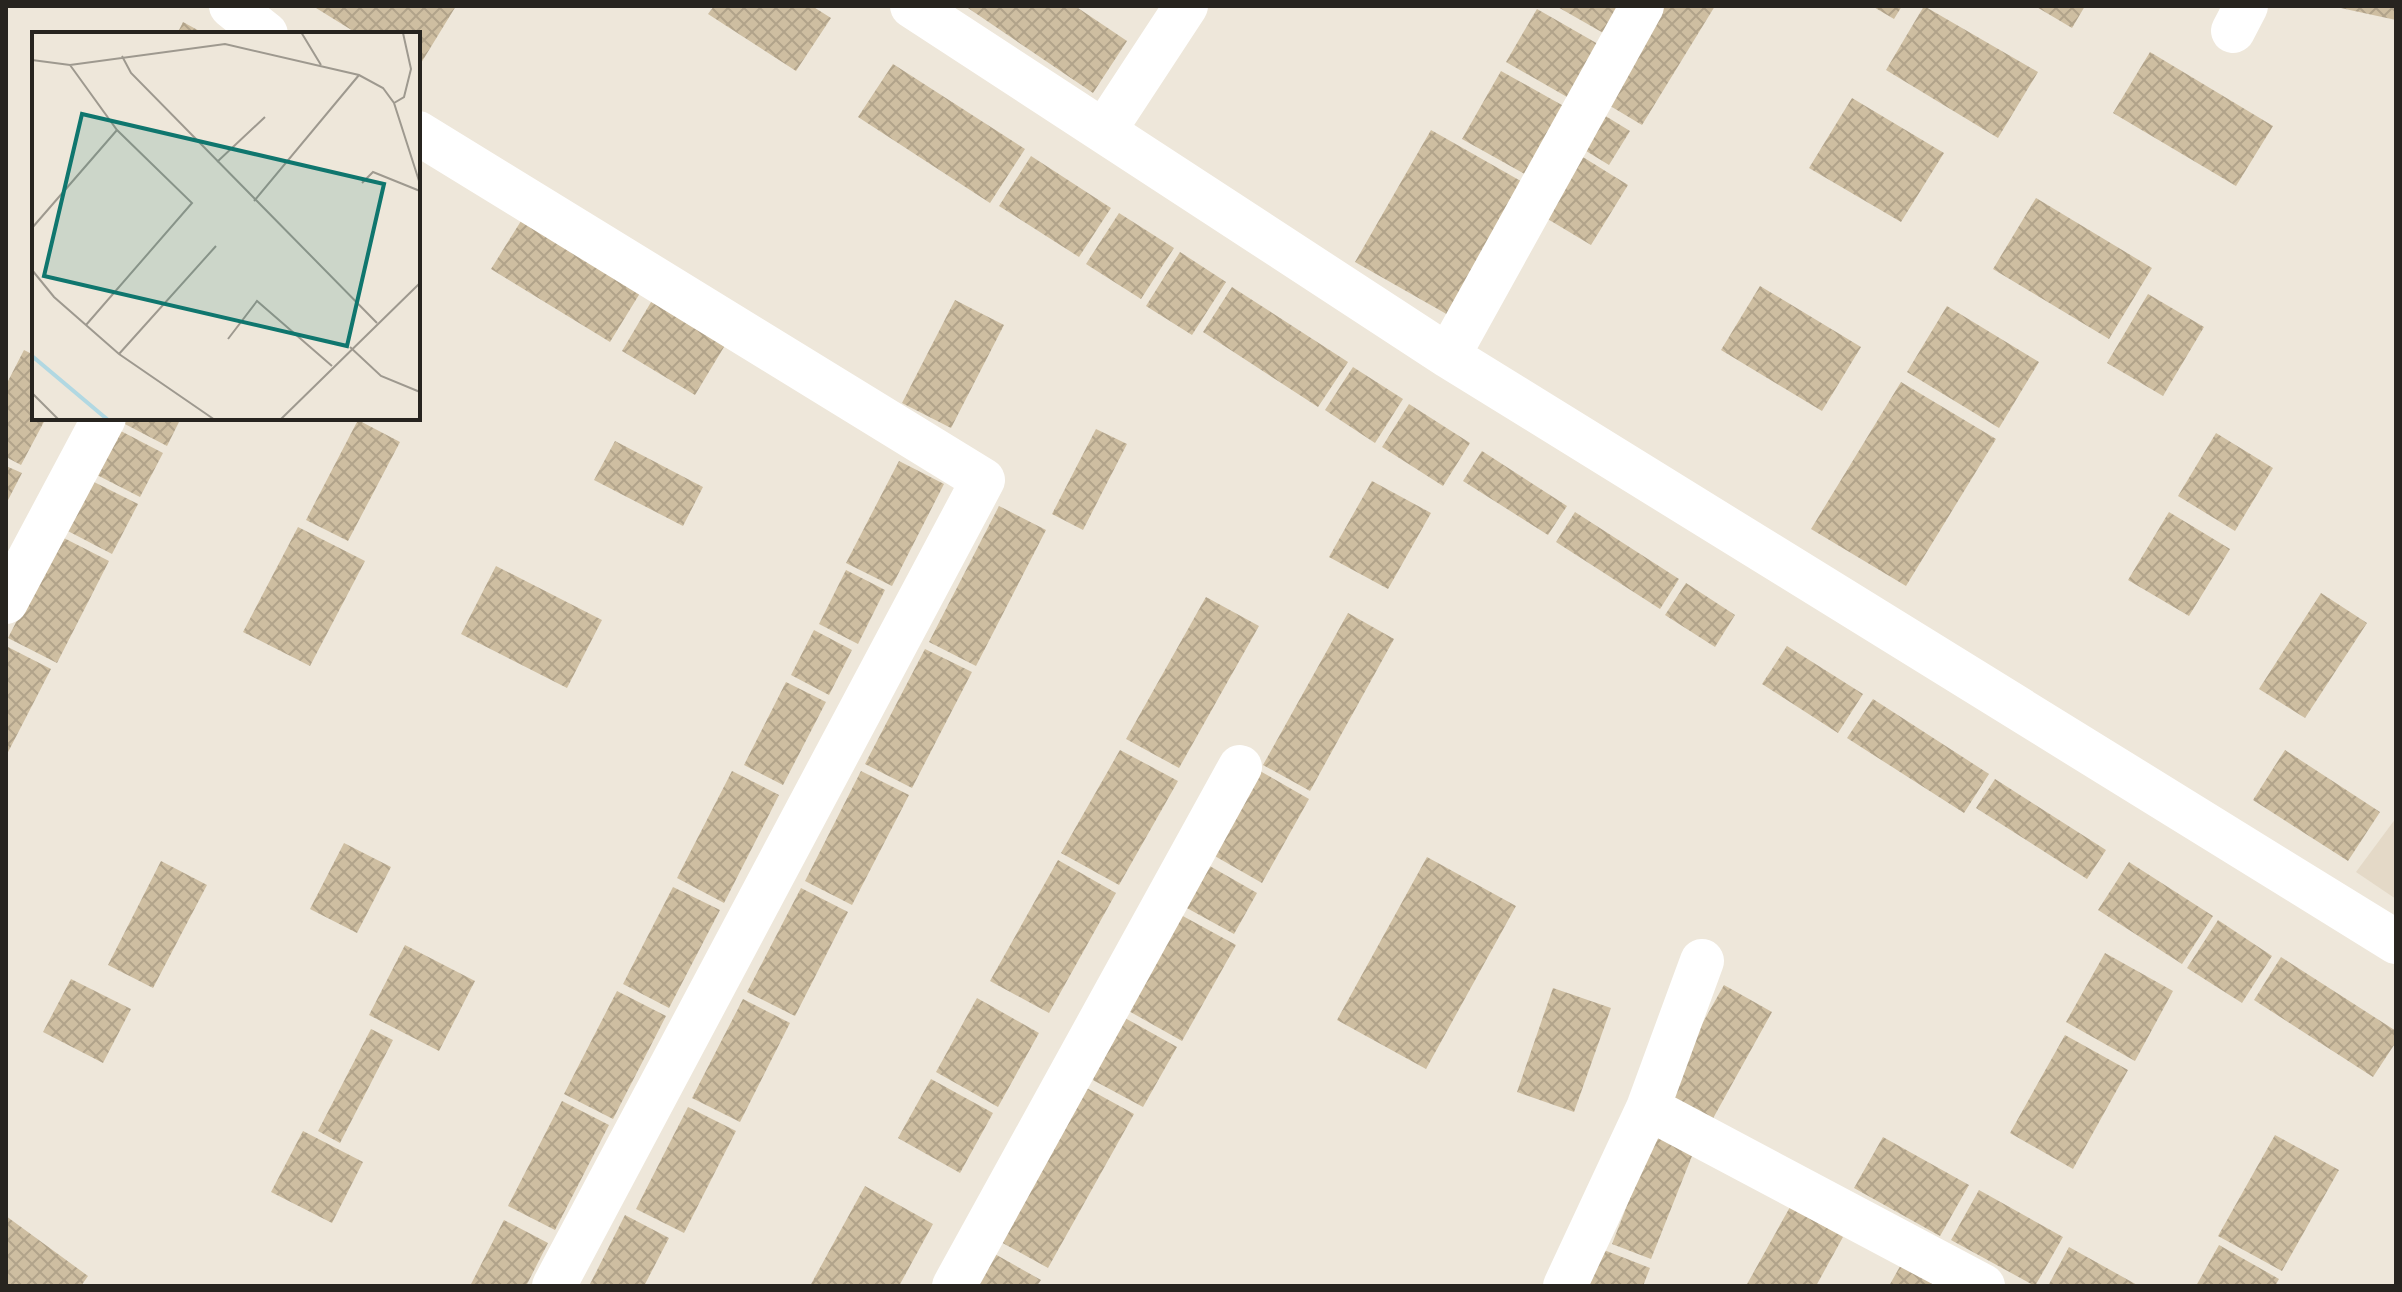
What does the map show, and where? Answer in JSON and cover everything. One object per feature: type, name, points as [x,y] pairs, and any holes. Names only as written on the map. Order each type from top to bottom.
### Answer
[{"type":"street","points":[[231,6],[264,32]]},
{"type":"street","points":[[912,6],[1448,356],[2396,942]]},
{"type":"street","points":[[1104,131],[1186,6]]},
{"type":"street","points":[[1448,356],[1642,6]]},
{"type":"street","points":[[420,134],[983,480],[554,1286]]},
{"type":"street","points":[[6,602],[103,420]]},
{"type":"street","points":[[954,1286],[1240,767]]},
{"type":"street","points":[[1565,1286],[1648,1108],[1702,961]]},
{"type":"street","points":[[1648,1108],[1983,1286]]},
{"type":"shaded area","points":[[2396,818],[2396,899],[2356,872]]},
{"type":"building","points":[[456,6],[420,65],[420,32],[355,32],[316,8]]},
{"type":"building","points":[[714,6],[812,6],[831,18],[796,71],[708,14]]},
{"type":"building","points":[[965,6],[1075,6],[1127,41],[1093,93]]},
{"type":"building","points":[[1556,6],[1630,6],[1612,38]]},
{"type":"building","points":[[1660,6],[1715,6],[1642,125],[1602,101]]},
{"type":"building","points":[[1872,6],[1902,6],[1894,19]]},
{"type":"building","points":[[1924,6],[2038,72],[1998,138],[1886,70]]},
{"type":"building","points":[[2035,6],[2085,6],[2072,28]]},
{"type":"building","points":[[2396,6],[2396,20],[2336,7]]},
{"type":"building","points":[[1537,9],[1605,48],[1574,101],[1506,62]]},
{"type":"building","points":[[183,22],[201,32],[178,32]]},
{"type":"building","points":[[2150,52],[2273,126],[2236,186],[2113,113]]},
{"type":"building","points":[[893,64],[1025,149],[990,203],[858,117]]},
{"type":"building","points":[[1501,71],[1569,109],[1530,177],[1462,139]]},
{"type":"building","points":[[1852,98],[1944,153],[1901,222],[1809,168]]},
{"type":"building","points":[[1599,112],[1630,131],[1609,165],[1578,146]]},
{"type":"building","points":[[1431,130],[1526,184],[1450,316],[1355,262]]},
{"type":"building","points":[[1578,154],[1628,185],[1591,245],[1541,215]]},
{"type":"building","points":[[1031,156],[1111,208],[1079,257],[999,206]]},
{"type":"building","points":[[2036,198],[2152,268],[2109,339],[1993,269]]},
{"type":"building","points":[[526,213],[645,285],[610,342],[491,269]]},
{"type":"building","points":[[1119,213],[1174,248],[1141,299],[1086,264]]},
{"type":"building","points":[[1180,252],[1226,282],[1192,335],[1146,306]]},
{"type":"building","points":[[1760,286],[1861,347],[1822,411],[1721,350]]},
{"type":"building","points":[[1232,287],[1348,362],[1318,407],[1203,332]]},
{"type":"building","points":[[657,292],[730,337],[695,395],[622,351]]},
{"type":"building","points":[[2148,294],[2204,327],[2163,396],[2107,363]]},
{"type":"building","points":[[955,300],[1004,325],[951,428],[902,403]]},
{"type":"building","points":[[1947,306],[2039,362],[1999,428],[1907,372]]},
{"type":"building","points":[[24,350],[32,354],[32,420],[45,420],[21,465],[6,457],[6,385]]},
{"type":"building","points":[[1353,367],[1403,399],[1375,443],[1325,410]]},
{"type":"building","points":[[1901,382],[1996,439],[1906,586],[1811,529]]},
{"type":"building","points":[[1409,404],[1470,443],[1443,486],[1382,447]]},
{"type":"building","points":[[122,420],[180,420],[167,446]]},
{"type":"building","points":[[358,420],[400,442],[348,541],[306,520]]},
{"type":"building","points":[[117,429],[163,453],[140,497],[95,474]]},
{"type":"building","points":[[1096,429],[1127,444],[1083,530],[1052,514]]},
{"type":"building","points":[[2216,433],[2273,468],[2235,531],[2178,496]]},
{"type":"building","points":[[615,441],[703,487],[683,526],[594,480]]},
{"type":"building","points":[[1482,451],[1567,506],[1548,535],[1463,481]]},
{"type":"building","points":[[899,461],[944,484],[892,586],[846,563]]},
{"type":"building","points":[[6,466],[22,473],[6,504]]},
{"type":"building","points":[[90,480],[138,504],[112,554],[64,529]]},
{"type":"building","points":[[1372,481],[1431,513],[1388,589],[1329,557]]},
{"type":"building","points":[[999,506],[1046,530],[976,666],[929,642]]},
{"type":"building","points":[[1575,512],[1679,579],[1660,609],[1556,542]]},
{"type":"building","points":[[2169,512],[2230,549],[2189,616],[2128,580]]},
{"type":"building","points":[[298,527],[365,561],[310,666],[243,632]]},
{"type":"building","points":[[60,536],[109,561],[57,663],[8,638]]},
{"type":"building","points":[[496,566],[602,620],[567,688],[461,634]]},
{"type":"building","points":[[846,570],[885,590],[858,644],[819,624]]},
{"type":"building","points":[[1686,583],[1735,615],[1715,647],[1665,615]]},
{"type":"building","points":[[2321,593],[2367,623],[2305,718],[2259,689]]},
{"type":"building","points":[[1206,597],[1259,626],[1179,768],[1126,739]]},
{"type":"building","points":[[1348,613],[1394,639],[1310,791],[1263,765]]},
{"type":"building","points":[[814,630],[852,650],[829,695],[791,675]]},
{"type":"building","points":[[6,646],[51,669],[6,756]]},
{"type":"building","points":[[1787,646],[1863,694],[1838,733],[1762,684]]},
{"type":"building","points":[[925,649],[972,672],[912,788],[865,764]]},
{"type":"building","points":[[786,682],[826,702],[783,785],[744,765]]},
{"type":"building","points":[[1873,699],[1989,774],[1964,813],[1847,738]]},
{"type":"building","points":[[1120,750],[1178,781],[1119,885],[1061,853]]},
{"type":"building","points":[[2285,750],[2380,812],[2348,861],[2253,800]]},
{"type":"building","points":[[732,771],[779,795],[724,903],[677,878]]},
{"type":"building","points":[[861,771],[909,795],[852,905],[805,881]]},
{"type":"building","points":[[1260,771],[1309,799],[1262,883],[1213,855]]},
{"type":"building","points":[[1995,779],[2106,850],[2087,879],[1976,808]]},
{"type":"building","points":[[344,843],[391,867],[357,933],[310,909]]},
{"type":"building","points":[[1427,857],[1516,906],[1426,1069],[1337,1020]]},
{"type":"building","points":[[1058,860],[1116,893],[1049,1013],[990,981]]},
{"type":"building","points":[[161,861],[207,885],[153,988],[108,965]]},
{"type":"building","points":[[2129,862],[2213,916],[2182,964],[2098,910]]},
{"type":"building","points":[[1208,865],[1257,893],[1234,934],[1185,907]]},
{"type":"building","points":[[673,887],[720,910],[669,1008],[623,984]]},
{"type":"building","points":[[801,888],[848,912],[795,1016],[747,992]]},
{"type":"building","points":[[1181,915],[1236,945],[1182,1041],[1127,1010]]},
{"type":"building","points":[[2218,920],[2272,956],[2242,1003],[2187,968]]},
{"type":"building","points":[[405,945],[475,981],[439,1051],[369,1015]]},
{"type":"building","points":[[2105,953],[2173,991],[2135,1061],[2066,1022]]},
{"type":"building","points":[[2281,957],[2396,1031],[2396,1042],[2373,1077],[2254,1000]]},
{"type":"building","points":[[71,979],[131,1009],[103,1063],[43,1032]]},
{"type":"building","points":[[1724,985],[1772,1012],[1711,1122],[1662,1095]]},
{"type":"building","points":[[1553,988],[1611,1008],[1574,1112],[1517,1092]]},
{"type":"building","points":[[617,991],[666,1016],[613,1119],[564,1094]]},
{"type":"building","points":[[977,998],[1039,1033],[998,1107],[936,1072]]},
{"type":"building","points":[[743,999],[790,1023],[740,1122],[692,1098]]},
{"type":"building","points":[[1125,1018],[1177,1047],[1143,1107],[1091,1079]]},
{"type":"building","points":[[371,1029],[393,1040],[340,1143],[318,1131]]},
{"type":"building","points":[[2065,1035],[2128,1070],[2073,1169],[2010,1133]]},
{"type":"building","points":[[931,1079],[993,1113],[960,1173],[898,1138]]},
{"type":"building","points":[[1085,1087],[1134,1114],[1048,1268],[999,1241]]},
{"type":"building","points":[[562,1101],[609,1125],[555,1230],[508,1206]]},
{"type":"building","points":[[688,1107],[736,1131],[684,1233],[636,1209]]},
{"type":"building","points":[[303,1131],[363,1162],[332,1223],[271,1192]]},
{"type":"building","points":[[2275,1135],[2339,1170],[2282,1271],[2218,1236]]},
{"type":"building","points":[[1654,1136],[1694,1151],[1651,1259],[1612,1244]]},
{"type":"building","points":[[1883,1137],[1969,1185],[1940,1236],[1854,1188]]},
{"type":"building","points":[[865,1186],[933,1224],[899,1286],[810,1286]]},
{"type":"building","points":[[1979,1190],[2063,1237],[2035,1286],[1951,1240]]},
{"type":"building","points":[[1790,1207],[1843,1237],[1816,1286],[1746,1286]]},
{"type":"building","points":[[625,1215],[669,1238],[644,1286],[589,1286]]},
{"type":"building","points":[[6,1216],[88,1276],[81,1286],[6,1285]]},
{"type":"building","points":[[504,1220],[548,1243],[526,1286],[470,1286]]},
{"type":"building","points":[[2219,1245],[2279,1279],[2275,1286],[2196,1286]]},
{"type":"building","points":[[2069,1247],[2139,1286],[2048,1286]]},
{"type":"building","points":[[1604,1250],[1650,1268],[1643,1286],[1589,1286]]},
{"type":"building","points":[[993,1253],[1041,1280],[1037,1286],[974,1286]]},
{"type":"building","points":[[1903,1261],[1947,1286],[1889,1286]]}]
